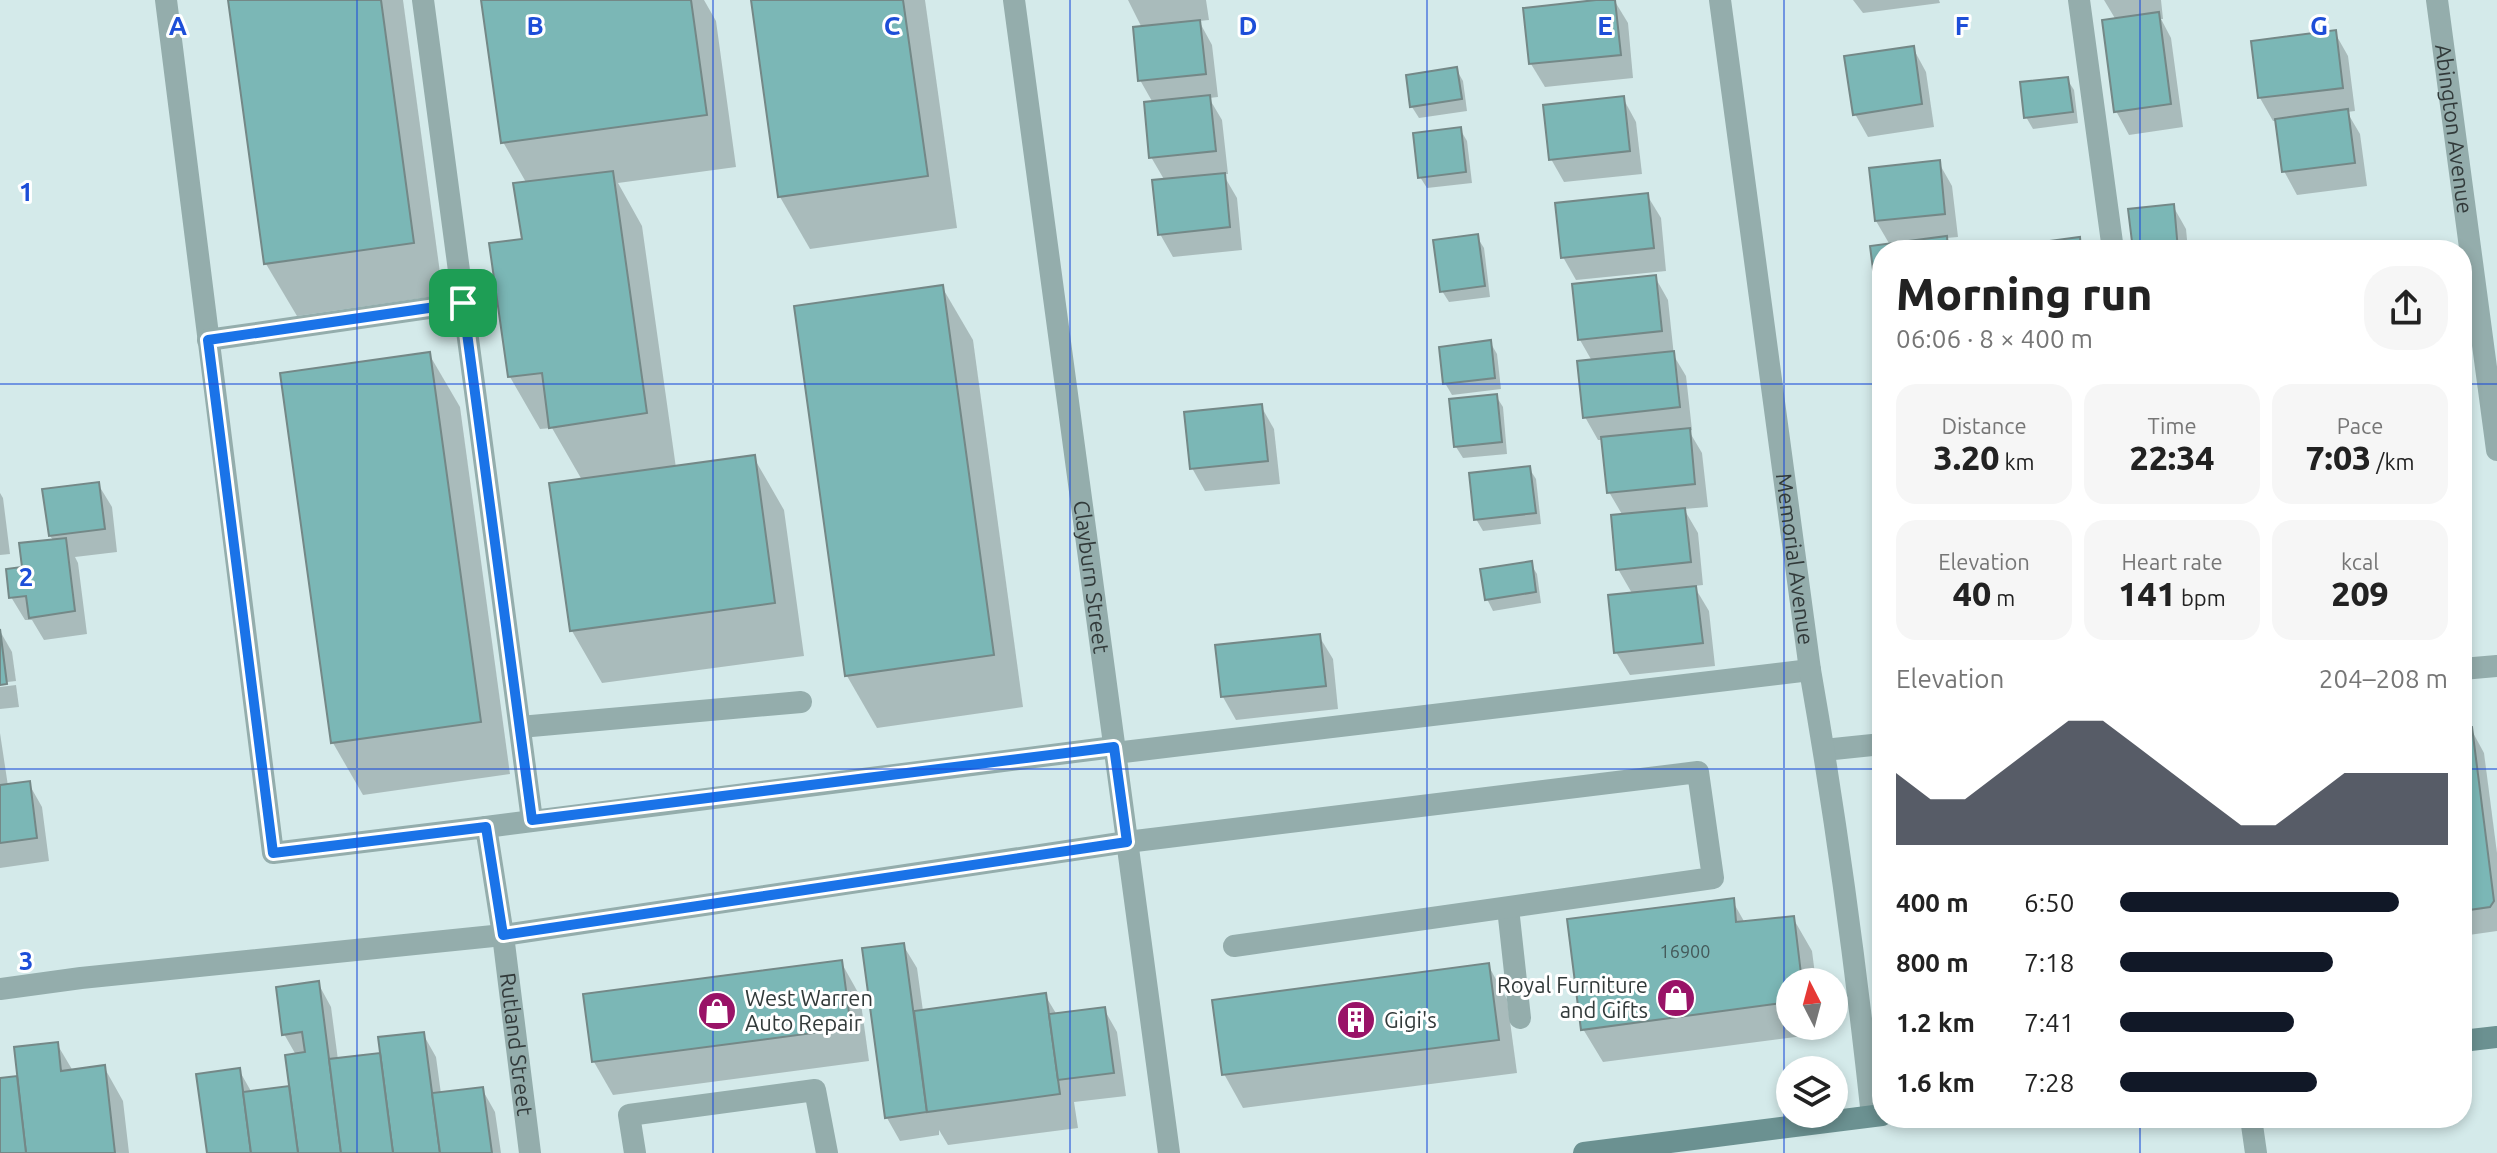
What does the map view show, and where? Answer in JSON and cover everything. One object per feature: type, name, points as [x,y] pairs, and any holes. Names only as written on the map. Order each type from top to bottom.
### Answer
[{"type":"main road","points":[[2472,1040],[2497,1037]]},
{"type":"main road","points":[[1584,1153],[1872,1117]]},
{"type":"street","points":[[166,0],[273,853],[1115,750],[1810,670]]},
{"type":"street","points":[[423,0],[532,820]]},
{"type":"street","name":"Clayburn Street","points":[[1014,0],[1169,1153]]},
{"type":"street","name":"Memorial Avenue","points":[[1720,0],[1810,670],[1872,1082]]},
{"type":"street","points":[[2079,0],[2112,240]]},
{"type":"street","name":"Abington Avenue","points":[[2437,0],[2469,240]]},
{"type":"street","name":"Abington Avenue","points":[[2472,262],[2497,450]]},
{"type":"street","points":[[208,340],[463,303]]},
{"type":"street","points":[[2472,668],[2497,666]]},
{"type":"street","points":[[520,727],[801,702]]},
{"type":"street","points":[[1824,750],[1872,745]]},
{"type":"street","points":[[0,989],[503,935],[1127,842],[1698,772],[1713,878],[1234,946]]},
{"type":"street","name":"Rutland Street","points":[[486,827],[503,935],[530,1153]]},
{"type":"street","points":[[1508,908],[1520,1018]]},
{"type":"street","points":[[635,1153],[629,1115],[815,1090],[827,1153]]},
{"type":"street","points":[[2252,1128],[2256,1153]]},
{"type":"building","points":[[228,0],[381,0],[414,243],[264,264]]},
{"type":"building","points":[[481,0],[691,0],[707,115],[501,143]]},
{"type":"building","points":[[751,0],[903,0],[928,176],[778,197]]},
{"type":"building","points":[[1615,0],[1621,55],[1529,64],[1523,8]]},
{"type":"building","points":[[2159,12],[2171,104],[2114,112],[2102,20]]},
{"type":"building","points":[[1200,20],[1206,74],[1138,81],[1133,27]]},
{"type":"building","points":[[2336,30],[2343,88],[2258,98],[2251,41]]},
{"type":"building","points":[[1914,46],[1922,104],[1853,115],[1844,56]]},
{"type":"building","points":[[1457,67],[1462,99],[1410,107],[1406,75]]},
{"type":"building","points":[[2068,77],[2073,112],[2024,118],[2020,82]]},
{"type":"building","points":[[1210,95],[1216,151],[1149,158],[1144,102]]},
{"type":"building","points":[[1624,96],[1630,151],[1549,160],[1543,105]]},
{"type":"building","points":[[2348,109],[2355,163],[2282,172],[2275,119]]},
{"type":"building","points":[[1461,127],[1466,172],[1418,178],[1413,133]]},
{"type":"building","points":[[1940,160],[1945,214],[1875,221],[1869,168]]},
{"type":"building","points":[[613,171],[647,413],[549,428],[542,373],[508,377],[489,243],[522,239],[513,183]]},
{"type":"building","points":[[1225,173],[1230,227],[1158,235],[1152,180]]},
{"type":"building","points":[[1648,193],[1654,248],[1561,258],[1555,203]]},
{"type":"building","points":[[2174,204],[2177,240],[2132,240],[2128,209]]},
{"type":"building","points":[[1478,234],[1485,286],[1440,292],[1433,240]]},
{"type":"building","points":[[1947,236],[1947,240],[1916,240]]},
{"type":"building","points":[[1656,275],[1662,331],[1578,340],[1572,284]]},
{"type":"building","points":[[943,285],[994,655],[845,676],[794,306]]},
{"type":"building","points":[[1491,340],[1495,378],[1443,384],[1439,347]]},
{"type":"building","points":[[1674,351],[1680,407],[1583,418],[1577,361]]},
{"type":"building","points":[[430,352],[481,722],[331,743],[280,373]]},
{"type":"building","points":[[1497,394],[1502,442],[1454,447],[1449,399]]},
{"type":"building","points":[[1262,404],[1268,461],[1190,469],[1184,412]]},
{"type":"building","points":[[1690,428],[1695,484],[1607,493],[1601,437]]},
{"type":"building","points":[[755,455],[775,603],[570,631],[549,483]]},
{"type":"building","points":[[1530,466],[1536,513],[1474,520],[1469,473]]},
{"type":"building","points":[[99,482],[105,529],[49,536],[42,489]]},
{"type":"building","points":[[1685,508],[1691,562],[1616,570],[1611,515]]},
{"type":"building","points":[[66,538],[75,611],[29,618],[26,596],[9,598],[6,569],[22,567],[19,543]]},
{"type":"building","points":[[1532,561],[1536,592],[1485,600],[1480,569]]},
{"type":"building","points":[[1696,586],[1703,643],[1614,653],[1608,595]]},
{"type":"building","points":[[0,629],[7,684],[0,685]]},
{"type":"building","points":[[1320,634],[1326,686],[1221,697],[1215,645]]},
{"type":"building","points":[[2472,727],[2494,901],[2490,907],[2472,910]]},
{"type":"building","points":[[30,781],[37,838],[0,843],[0,785]]},
{"type":"building","points":[[1734,898],[1736,922],[1794,916],[1800,968],[1776,968],[1776,1004],[1581,1030],[1567,919]]},
{"type":"building","points":[[904,943],[927,1112],[885,1118],[862,948]]},
{"type":"building","name":"West Warren Auto Repair","points":[[842,960],[851,1028],[592,1062],[583,994]]},
{"type":"building","name":"Gigi's","points":[[1489,963],[1499,1040],[1222,1075],[1212,1000]]},
{"type":"building","points":[[319,981],[341,1153],[298,1153],[285,1055],[305,1052],[302,1032],[282,1035],[276,987]]},
{"type":"building","points":[[1046,993],[1060,1094],[927,1112],[914,1011]]},
{"type":"building","points":[[1105,1007],[1114,1073],[1058,1080],[1049,1014]]},
{"type":"building","points":[[424,1032],[440,1153],[393,1153],[378,1037]]},
{"type":"building","points":[[58,1042],[61,1071],[105,1065],[115,1153],[26,1153],[14,1047]]},
{"type":"building","points":[[380,1053],[393,1153],[341,1153],[329,1059]]},
{"type":"building","points":[[240,1068],[251,1153],[207,1153],[196,1074]]},
{"type":"building","points":[[17,1076],[26,1153],[0,1153],[0,1078]]},
{"type":"building","points":[[289,1086],[298,1153],[251,1153],[243,1092]]},
{"type":"building","points":[[483,1087],[492,1153],[440,1153],[432,1093]]},
{"type":"place","name":"Royal Furniture and Gifts","points":[[1676,998]]},
{"type":"place","name":"West Warren Auto Repair","points":[[717,1011]]},
{"type":"place","name":"Gigi's","points":[[1356,1020]]},
{"type":"route","points":[[463,303],[532,820],[1114,747],[1127,842],[503,935],[486,827],[273,853],[208,340],[463,303]]}]
